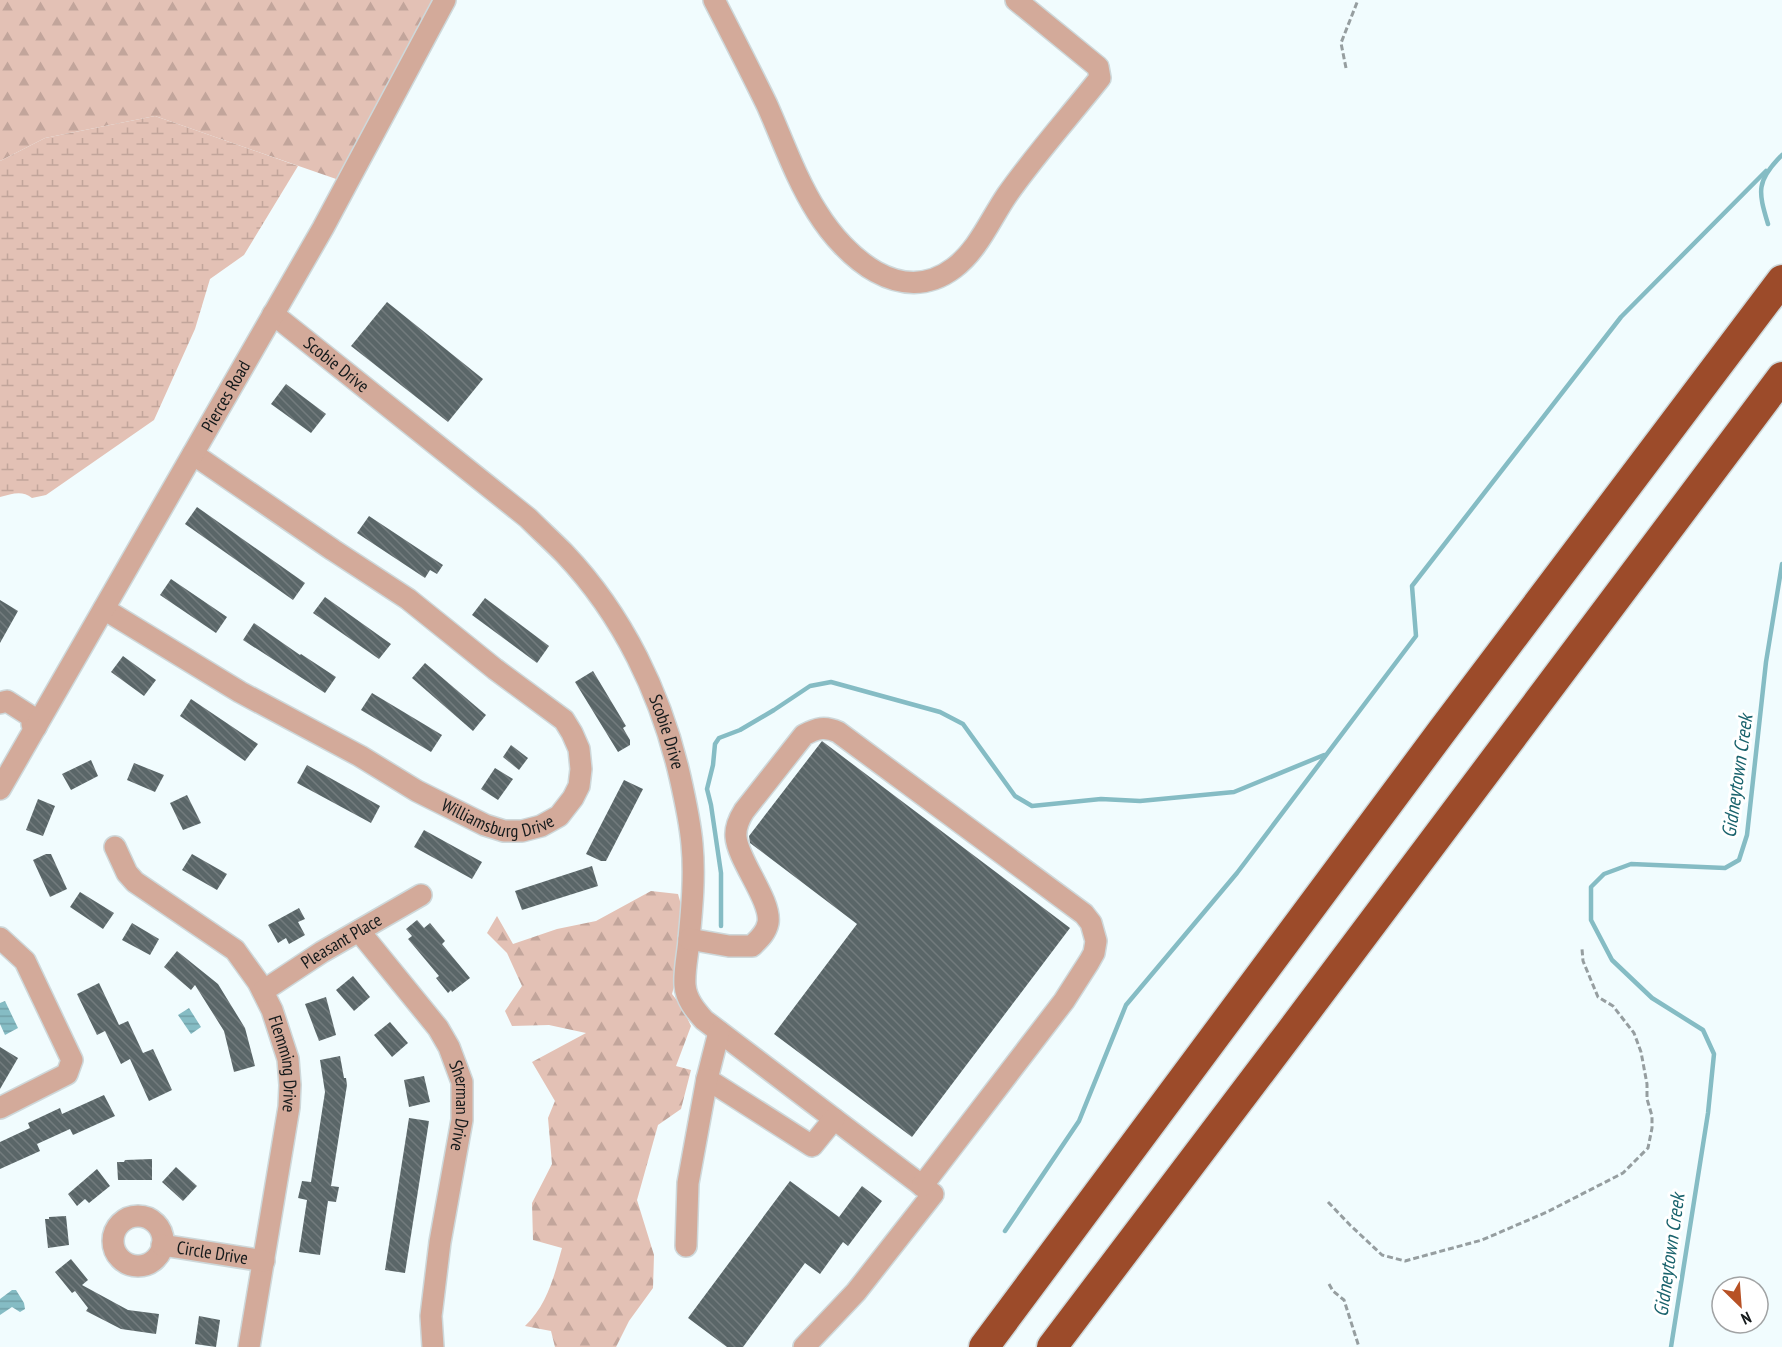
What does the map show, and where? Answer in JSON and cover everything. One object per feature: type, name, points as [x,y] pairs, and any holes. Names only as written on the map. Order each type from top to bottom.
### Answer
[{"type":"highway","points":[[984,1347],[1442,731],[1782,280]]},
{"type":"highway","points":[[1052,1347],[1782,377]]},
{"type":"street","name":"Pierces Road","points":[[0,789],[34,725],[104,609],[323,228],[445,0]]},
{"type":"street","points":[[714,0],[818,214],[847,249],[871,270],[889,279],[920,283],[939,277],[964,260],[1008,195],[1100,78],[1098,67],[1016,0]]},
{"type":"street","name":"Scobie Drive","points":[[273,314],[528,518],[565,554],[603,601],[624,632],[654,690],[673,747],[689,816],[693,903],[685,984],[689,999],[704,1020],[719,1032],[928,1190]]},
{"type":"street","name":"Williamsburg Drive","points":[[104,609],[240,692],[360,756],[417,791],[485,825],[504,831],[522,831],[541,826],[559,816],[573,798],[579,786],[581,769],[579,749],[564,720],[495,669],[408,599],[193,454]]},
{"type":"street","points":[[0,703],[7,700],[32,717],[34,725],[26,726],[1,712],[0,708]]},
{"type":"street","points":[[689,939],[729,946],[752,946],[762,937],[768,922],[762,898],[738,847],[737,824],[744,811],[804,735],[816,728],[828,728],[838,732],[1084,914],[1091,923],[1096,941],[1094,953],[1064,1000],[856,1292],[804,1347]]},
{"type":"street","name":"Flemming Drive","points":[[115,847],[127,873],[135,882],[235,950],[263,991],[272,1010],[288,1059],[289,1107],[249,1347]]},
{"type":"street","name":"Pleasant Place","points":[[263,991],[421,895]]},
{"type":"street","name":"Sherman Drive","points":[[359,931],[438,1028],[449,1047],[462,1082],[464,1098],[462,1120],[440,1242],[431,1316],[433,1347]]},
{"type":"street","points":[[0,938],[25,961],[72,1059],[67,1074],[0,1108]]},
{"type":"street","points":[[686,1246],[688,1183],[707,1079],[719,1032]]},
{"type":"street","points":[[707,1079],[812,1146],[834,1119]]},
{"type":"street","name":"Circle Drive","points":[[162,1245],[264,1261]]},
{"type":"path","points":[[1346,68],[1341,43],[1358,0]]},
{"type":"path","points":[[1328,1202],[1382,1255],[1405,1261],[1482,1240],[1547,1212],[1623,1173],[1648,1148],[1652,1116],[1647,1099],[1647,1084],[1641,1052],[1634,1033],[1613,1006],[1598,997],[1583,961],[1582,949]]},
{"type":"path","points":[[1329,1284],[1333,1291],[1344,1300],[1359,1347]]},
{"type":"green space","points":[[0,0],[438,0],[339,180],[155,116],[45,138],[0,161]]},
{"type":"green space","points":[[155,116],[298,166],[244,255],[210,279],[195,329],[154,420],[46,495],[32,498],[17,493],[0,497],[0,161],[45,138]]},
{"type":"green space","points":[[651,891],[678,894],[683,912],[679,968],[672,994],[682,1007],[691,1026],[676,1066],[691,1070],[681,1109],[658,1125],[637,1200],[654,1255],[653,1288],[629,1321],[616,1347],[555,1347],[551,1331],[525,1326],[544,1300],[553,1280],[562,1248],[533,1240],[532,1203],[552,1164],[548,1118],[555,1101],[532,1062],[586,1033],[549,1025],[512,1026],[505,1011],[522,986],[507,953],[487,933],[497,916],[513,944],[557,929],[596,921]]},
{"type":"water","points":[[5,1001],[18,1028],[5,1035],[0,1024],[0,1003]]},
{"type":"water","points":[[189,1008],[201,1027],[191,1034],[178,1015]]},
{"type":"water","points":[[12,1290],[16,1290],[25,1309],[20,1312],[12,1307],[0,1315],[0,1299]]},
{"type":"building","points":[[387,302],[483,379],[448,422],[351,346]]},
{"type":"building","points":[[286,384],[326,414],[311,433],[271,404]]},
{"type":"building","points":[[197,507],[305,583],[293,600],[185,524]]},
{"type":"building","points":[[369,516],[443,565],[437,574],[430,570],[425,578],[357,533]]},
{"type":"building","points":[[171,579],[227,617],[216,633],[160,595]]},
{"type":"building","points":[[325,597],[391,644],[379,659],[313,613]]},
{"type":"building","points":[[485,598],[549,646],[537,663],[472,615]]},
{"type":"building","points":[[0,600],[18,611],[0,643]]},
{"type":"building","points":[[254,623],[336,677],[325,693],[243,640]]},
{"type":"building","points":[[123,656],[156,680],[144,696],[111,672]]},
{"type":"building","points":[[425,663],[486,715],[473,731],[412,678]]},
{"type":"building","points":[[593,671],[626,726],[623,728],[630,740],[630,745],[618,752],[575,682]]},
{"type":"building","points":[[372,693],[442,735],[431,752],[361,710]]},
{"type":"building","points":[[191,699],[258,744],[245,761],[180,716]]},
{"type":"building","points":[[822,741],[1070,928],[912,1137],[774,1034],[857,924],[750,843],[749,836]]},
{"type":"building","points":[[511,745],[528,758],[519,770],[503,757]]},
{"type":"building","points":[[91,760],[98,776],[71,790],[62,774]]},
{"type":"building","points":[[134,763],[164,775],[155,792],[127,780]]},
{"type":"building","points":[[307,765],[380,806],[371,823],[297,783]]},
{"type":"building","points":[[495,768],[513,779],[498,800],[481,789]]},
{"type":"building","points":[[624,780],[643,789],[606,861],[601,861],[586,854]]},
{"type":"building","points":[[187,795],[201,823],[183,830],[170,803]]},
{"type":"building","points":[[38,799],[55,806],[43,836],[26,830]]},
{"type":"building","points":[[424,830],[482,862],[472,879],[414,847]]},
{"type":"building","points":[[51,854],[67,889],[50,897],[33,860]]},
{"type":"building","points":[[192,854],[227,874],[217,890],[182,870]]},
{"type":"building","points":[[592,866],[598,886],[522,910],[515,891]]},
{"type":"building","points":[[80,892],[114,913],[103,929],[70,907]]},
{"type":"building","points":[[299,908],[305,919],[298,922],[305,935],[289,944],[286,938],[278,943],[268,925]]},
{"type":"building","points":[[417,920],[424,928],[430,923],[445,941],[442,944],[470,978],[452,992],[451,990],[448,993],[436,978],[439,976],[408,939],[412,936],[406,929]]},
{"type":"building","points":[[132,923],[159,939],[150,955],[122,940]]},
{"type":"building","points":[[177,951],[218,984],[245,1028],[255,1066],[234,1072],[224,1031],[195,985],[191,990],[164,967]]},
{"type":"building","points":[[353,976],[370,997],[354,1011],[336,990]]},
{"type":"building","points":[[99,983],[119,1025],[128,1021],[143,1053],[153,1049],[172,1090],[149,1101],[130,1059],[121,1064],[105,1031],[97,1035],[77,994]]},
{"type":"building","points":[[326,997],[336,1035],[319,1041],[305,1004]]},
{"type":"building","points":[[390,1022],[408,1043],[392,1057],[374,1035]]},
{"type":"building","points":[[0,1047],[18,1058],[0,1089]]},
{"type":"building","points":[[340,1056],[347,1085],[331,1186],[339,1187],[336,1202],[328,1201],[320,1255],[299,1252],[307,1200],[298,1198],[302,1181],[311,1182],[325,1092],[320,1060]]},
{"type":"building","points":[[424,1076],[430,1102],[409,1107],[404,1080]]},
{"type":"building","points":[[104,1095],[115,1116],[73,1135],[70,1129],[37,1144],[40,1151],[0,1169],[0,1142],[30,1128],[28,1123],[60,1108],[62,1114]]},
{"type":"building","points":[[409,1118],[429,1121],[405,1273],[385,1270]]},
{"type":"building","points":[[152,1159],[152,1180],[118,1180],[117,1162]]},
{"type":"building","points":[[176,1167],[197,1186],[183,1201],[162,1182]]},
{"type":"building","points":[[97,1169],[110,1186],[89,1203],[85,1199],[77,1206],[68,1194]]},
{"type":"building","points":[[790,1181],[839,1217],[862,1186],[882,1201],[848,1246],[843,1242],[820,1274],[805,1263],[743,1347],[727,1347],[688,1318]]},
{"type":"building","points":[[66,1216],[69,1245],[48,1248],[45,1219]]},
{"type":"building","points":[[71,1259],[88,1280],[82,1285],[128,1310],[159,1314],[156,1334],[121,1329],[86,1311],[88,1308],[75,1291],[72,1293],[55,1272]]},
{"type":"building","points":[[199,1316],[220,1320],[216,1347],[195,1344]]},
{"type":"waterway","name":"Gidneytown Creek","points":[[1768,224],[1762,203],[1762,187],[1767,172],[1782,155]]},
{"type":"waterway","points":[[1005,1231],[1079,1121],[1126,1005],[1237,873],[1416,636],[1412,586],[1621,317],[1766,171]]},
{"type":"waterway","name":"Gidneytown Creek","points":[[1671,1347],[1708,1113],[1714,1054],[1703,1030],[1652,998],[1612,960],[1591,920],[1591,887],[1604,874],[1631,864],[1725,868],[1739,860],[1747,835],[1766,662],[1782,564]]},
{"type":"waterway","points":[[721,926],[721,873],[707,789],[715,744],[719,738],[740,730],[810,686],[831,682],[940,712],[963,724],[1015,796],[1032,806],[1101,799],[1140,801],[1234,792],[1324,755]]}]
